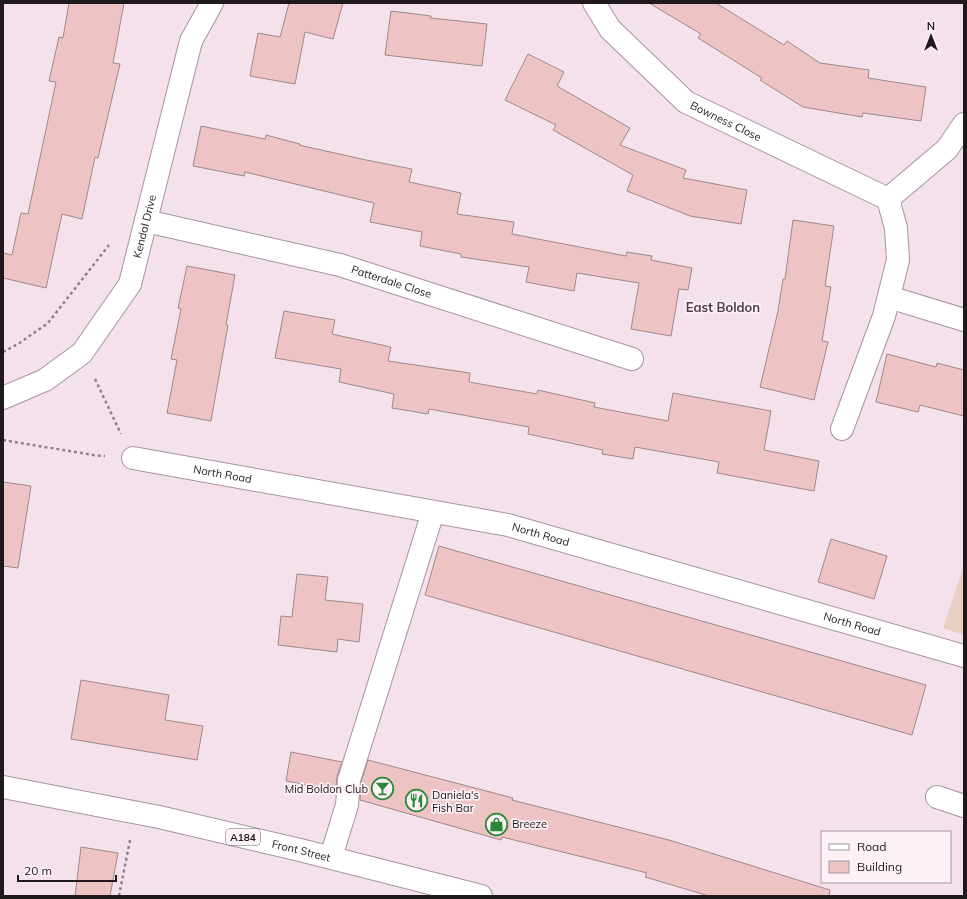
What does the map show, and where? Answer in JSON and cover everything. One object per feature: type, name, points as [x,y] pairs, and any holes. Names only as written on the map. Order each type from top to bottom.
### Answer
[{"type":"street","name":"Kendal Drive","points":[[3,398],[45,380],[82,353],[130,284],[191,41],[212,3]]},
{"type":"street","name":"Bowness Close","points":[[594,3],[610,29],[686,102],[888,199]]},
{"type":"street","points":[[842,429],[884,316],[898,260],[896,228],[888,199],[948,149],[964,124]]},
{"type":"street","name":"Patterdale Close","points":[[146,221],[340,265],[632,359]]},
{"type":"street","points":[[889,298],[964,320]]},
{"type":"street","name":"North Road","points":[[133,458],[508,525],[964,656]]},
{"type":"street","points":[[331,857],[347,805],[349,780],[433,512]]},
{"type":"street","name":"Front Street","points":[[3,787],[136,812],[331,857],[481,896]]},
{"type":"street","points":[[937,797],[964,806]]},
{"type":"path","points":[[3,352],[18,344],[48,323],[112,240]]},
{"type":"path","points":[[82,353],[133,458]]},
{"type":"path","points":[[3,440],[93,455],[133,458]]},
{"type":"path","points":[[119,896],[136,812]]},
{"type":"shaded area","points":[[964,565],[964,635],[943,628]]},
{"type":"building","points":[[69,3],[124,3],[113,63],[120,64],[98,158],[95,157],[82,219],[62,214],[46,288],[3,278],[3,253],[12,255],[21,213],[28,214],[56,82],[49,81],[59,37],[63,38]]},
{"type":"building","points":[[289,3],[343,3],[333,39],[305,32],[295,84],[250,76],[258,33],[280,37]]},
{"type":"building","points":[[649,3],[716,3],[784,45],[787,41],[820,63],[869,70],[868,78],[926,87],[921,121],[863,113],[862,117],[803,107],[760,80],[762,78],[698,38],[701,34]]},
{"type":"building","points":[[391,11],[431,16],[431,18],[487,24],[482,66],[385,55]]},
{"type":"building","points":[[528,54],[564,72],[557,86],[630,128],[620,145],[686,170],[683,178],[747,190],[741,224],[690,216],[627,191],[633,175],[553,130],[556,125],[505,100]]},
{"type":"building","points":[[201,126],[265,139],[266,135],[300,144],[299,145],[412,169],[409,182],[461,193],[457,214],[514,222],[512,234],[626,256],[627,252],[652,256],[651,260],[692,268],[688,290],[679,289],[671,336],[631,329],[639,283],[577,273],[574,291],[526,282],[529,267],[461,257],[461,254],[420,246],[422,232],[370,222],[374,203],[245,172],[244,176],[193,166]]},
{"type":"building","points":[[793,220],[834,226],[825,286],[831,287],[822,341],[828,342],[814,400],[760,387],[778,311],[783,279],[785,279]]},
{"type":"building","points":[[187,266],[235,275],[226,325],[228,325],[211,421],[167,413],[177,360],[171,359],[181,309],[178,308]]},
{"type":"building","points":[[284,311],[335,320],[332,334],[391,347],[388,361],[470,373],[469,382],[537,394],[538,390],[595,403],[594,407],[668,421],[673,393],[771,411],[764,450],[819,461],[814,491],[717,473],[719,462],[635,447],[633,459],[602,454],[603,450],[528,434],[529,427],[429,409],[428,414],[392,408],[394,394],[339,382],[341,369],[275,358]]},
{"type":"building","points":[[887,354],[936,367],[937,363],[964,370],[964,416],[920,405],[918,412],[876,402]]},
{"type":"building","points":[[3,482],[31,486],[18,568],[3,566]]},
{"type":"building","points":[[831,539],[887,556],[874,599],[818,582]]},
{"type":"building","points":[[439,546],[926,685],[912,735],[425,595]]},
{"type":"building","points":[[297,574],[328,577],[325,600],[363,604],[359,642],[338,639],[337,652],[278,645],[281,616],[292,617]]},
{"type":"building","points":[[81,680],[169,695],[165,720],[203,726],[197,760],[71,739]]},
{"type":"building","points":[[291,752],[342,762],[337,776],[336,790],[286,781]]},
{"type":"building","points":[[368,760],[513,798],[512,800],[669,840],[830,890],[829,896],[709,896],[645,877],[647,873],[502,837],[501,840],[360,800],[361,782]]},
{"type":"building","points":[[81,847],[118,853],[110,896],[75,896]]},
{"type":"place","name":"Mid Boldon Club","points":[[383,789]]},
{"type":"place","name":"Daniela's Fish Bar","points":[[416,801]]},
{"type":"place","name":"Breeze","points":[[497,824]]},
{"type":"district","name":"East Boldon","points":[[723,307]]}]
